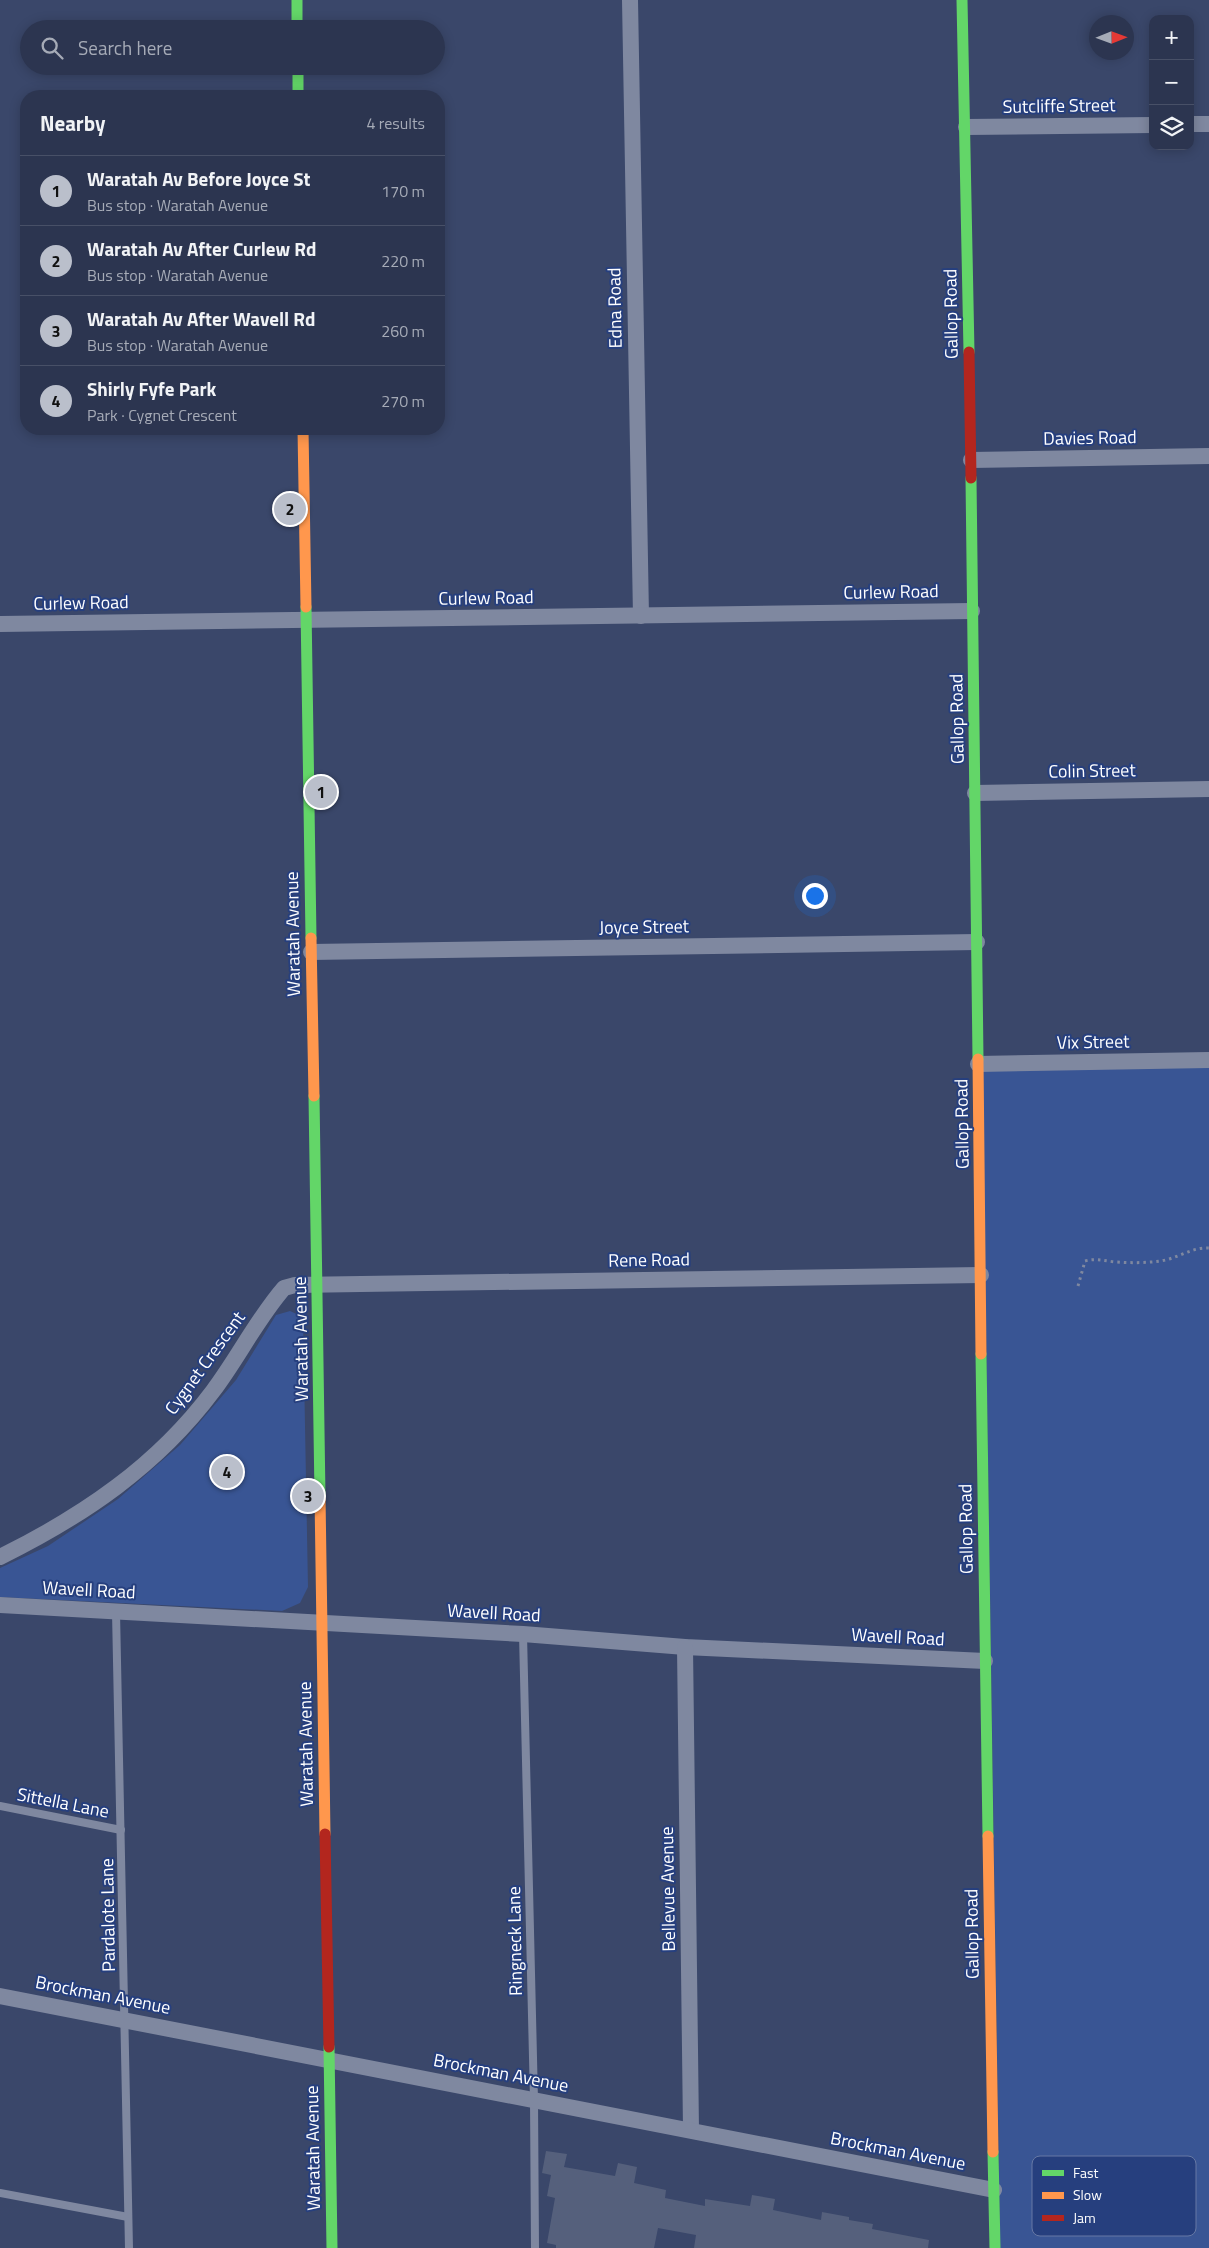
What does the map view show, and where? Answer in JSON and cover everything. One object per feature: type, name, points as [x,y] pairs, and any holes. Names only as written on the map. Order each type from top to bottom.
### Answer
[{"type":"street","points":[[297,0],[297,20]]},
{"type":"street","name":"Edna Road","points":[[630,0],[640,616]]},
{"type":"street","name":"Gallop Road","points":[[962,0],[966,127],[971,460],[985,1661],[995,2248]]},
{"type":"street","points":[[298,75],[298,90]]},
{"type":"street","points":[[1194,124],[1209,124]]},
{"type":"street","name":"Sutcliffe Street","points":[[966,127],[1149,125]]},
{"type":"street","name":"Waratah Avenue","points":[[303,435],[332,2248]]},
{"type":"street","name":"Davies Road","points":[[971,460],[1209,456]]},
{"type":"street","name":"Curlew Road","points":[[0,624],[972,611]]},
{"type":"street","name":"Colin Street","points":[[975,793],[1209,790]]},
{"type":"street","name":"Joyce Street","points":[[311,952],[977,942]]},
{"type":"street","name":"Vix Street","points":[[978,1064],[1209,1060]]},
{"type":"street","name":"Rene Road","points":[[318,1285],[981,1275]]},
{"type":"street","name":"Cygnet Crescent","points":[[0,1557],[50,1532],[119,1487],[174,1438],[214,1391],[284,1288],[318,1285]]},
{"type":"street","name":"Wavell Road","points":[[0,1605],[523,1634],[685,1647],[985,1661]]},
{"type":"street","name":"Bellevue Avenue","points":[[685,1647],[691,2130]]},
{"type":"street","name":"Brockman Avenue","points":[[0,1996],[994,2190]]},
{"type":"lane","name":"Pardalote Lane","points":[[116,1612],[129,2248]]},
{"type":"lane","name":"Ringneck Lane","points":[[523,1634],[534,2100],[535,2248]]},
{"type":"lane","name":"Sittella Lane","points":[[0,1806],[121,1830]]},
{"type":"lane","points":[[0,2193],[128,2217]]},
{"type":"path","points":[[1078,1286],[1085,1262],[1093,1259],[1116,1262],[1158,1262],[1195,1249],[1209,1248]]},
{"type":"shaded area","points":[[1209,1067],[1209,2248],[1000,2248],[982,1068]]},
{"type":"shaded area","points":[[290,1311],[303,1317],[308,1587],[300,1603],[282,1611],[0,1597],[0,1568],[48,1546],[118,1499],[180,1445],[236,1380],[276,1315]]},
{"type":"building","points":[[546,2151],[567,2154],[564,2167],[615,2176],[618,2163],[637,2167],[634,2183],[666,2190],[665,2198],[705,2206],[705,2199],[750,2206],[752,2195],[775,2199],[773,2210],[821,2220],[822,2212],[849,2217],[849,2220],[873,2224],[872,2229],[929,2240],[928,2248],[694,2248],[696,2235],[658,2228],[654,2248],[556,2248],[556,2245],[547,2243],[555,2198],[547,2196],[551,2175],[542,2173]]},
{"type":"traffic: fast","points":[[297,0],[297,20]]},
{"type":"traffic: fast","points":[[962,0],[969,352]]},
{"type":"traffic: fast","points":[[298,75],[298,90]]},
{"type":"traffic: fast","points":[[971,478],[978,1059]]},
{"type":"traffic: fast","points":[[306,607],[311,938]]},
{"type":"traffic: fast","points":[[314,1096],[320,1496]]},
{"type":"traffic: fast","points":[[981,1354],[988,1836]]},
{"type":"traffic: fast","points":[[329,2047],[332,2248]]},
{"type":"traffic: fast","points":[[993,2152],[995,2248]]},
{"type":"traffic: slow","points":[[303,435],[306,607]]},
{"type":"traffic: slow","points":[[311,938],[314,1096]]},
{"type":"traffic: slow","points":[[978,1059],[981,1354]]},
{"type":"traffic: slow","points":[[320,1496],[325,1834]]},
{"type":"traffic: slow","points":[[988,1836],[993,2152]]},
{"type":"traffic: jam","points":[[969,352],[971,478]]},
{"type":"traffic: jam","points":[[325,1834],[329,2047]]},
{"type":"place","name":"Waratah Av After Curlew Rd","points":[[290,509]]},
{"type":"place","name":"Waratah Av Before Joyce St","points":[[321,792]]},
{"type":"place","name":"Shirly Fyfe Park","points":[[227,1472]]},
{"type":"place","name":"Waratah Av After Wavell Rd","points":[[308,1496]]}]
